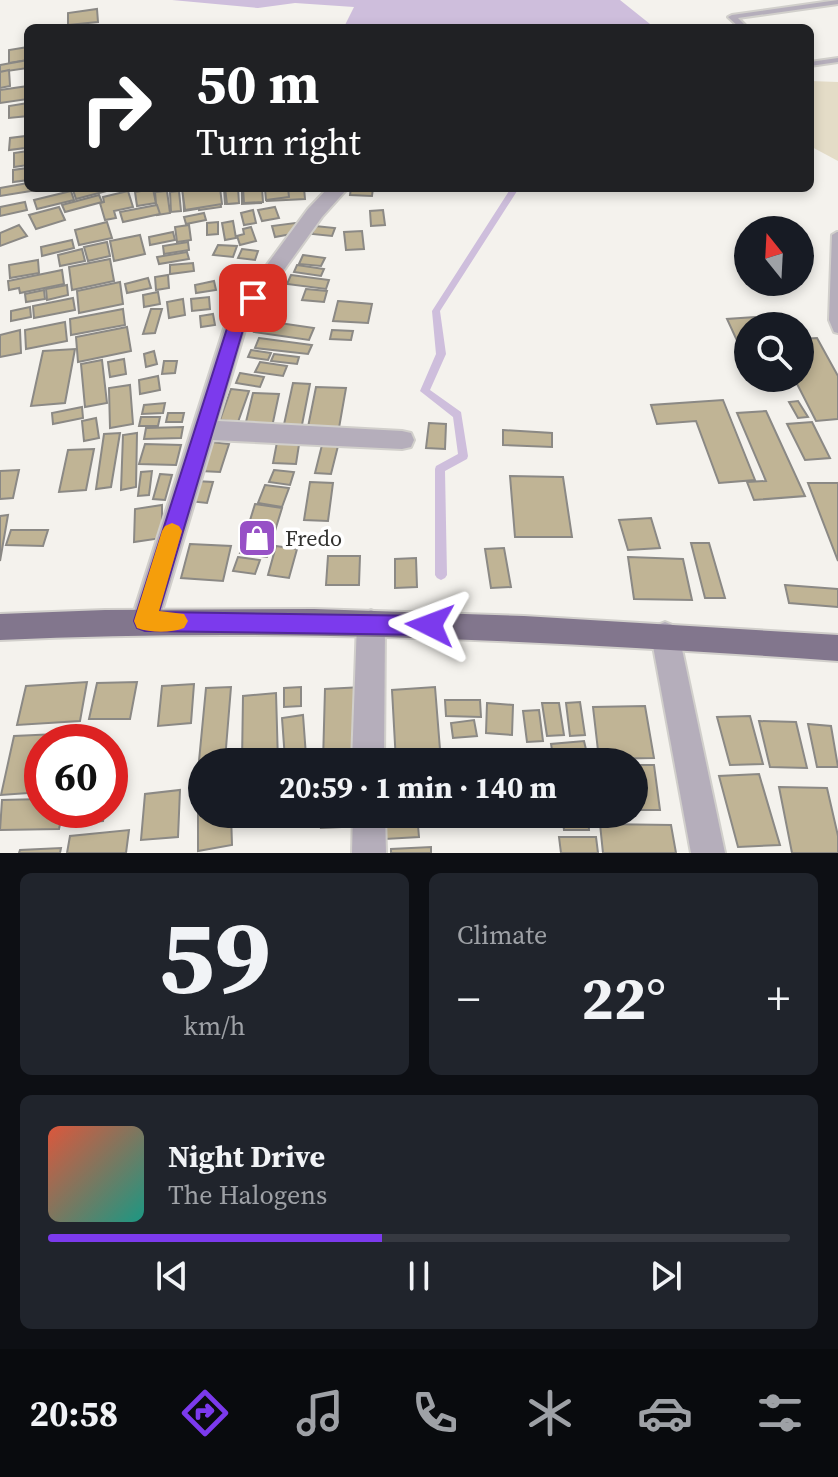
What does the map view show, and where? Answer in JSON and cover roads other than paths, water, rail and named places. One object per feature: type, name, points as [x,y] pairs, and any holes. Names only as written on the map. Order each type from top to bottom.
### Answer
[{"type":"main road","points":[[0,627],[145,621],[371,623],[665,635],[838,648]]},
{"type":"street","points":[[145,621],[238,319],[315,213],[335,192]]},
{"type":"street","points":[[204,430],[402,440]]},
{"type":"street","points":[[368,748],[371,623]]},
{"type":"street","points":[[0,627],[0,635]]},
{"type":"street","points":[[665,635],[708,853]]},
{"type":"street","points":[[369,828],[369,853]]},
{"type":"lane","points":[[740,24],[732,17],[838,2]]},
{"type":"lane","points":[[814,63],[838,60]]},
{"type":"lane","points":[[837,235],[834,320],[838,329]]},
{"type":"waterway","points":[[441,575],[440,469],[463,456],[458,415],[425,391],[441,354],[436,311],[512,192]]},
{"type":"place","name":"Fredo","points":[[257,538]]}]
